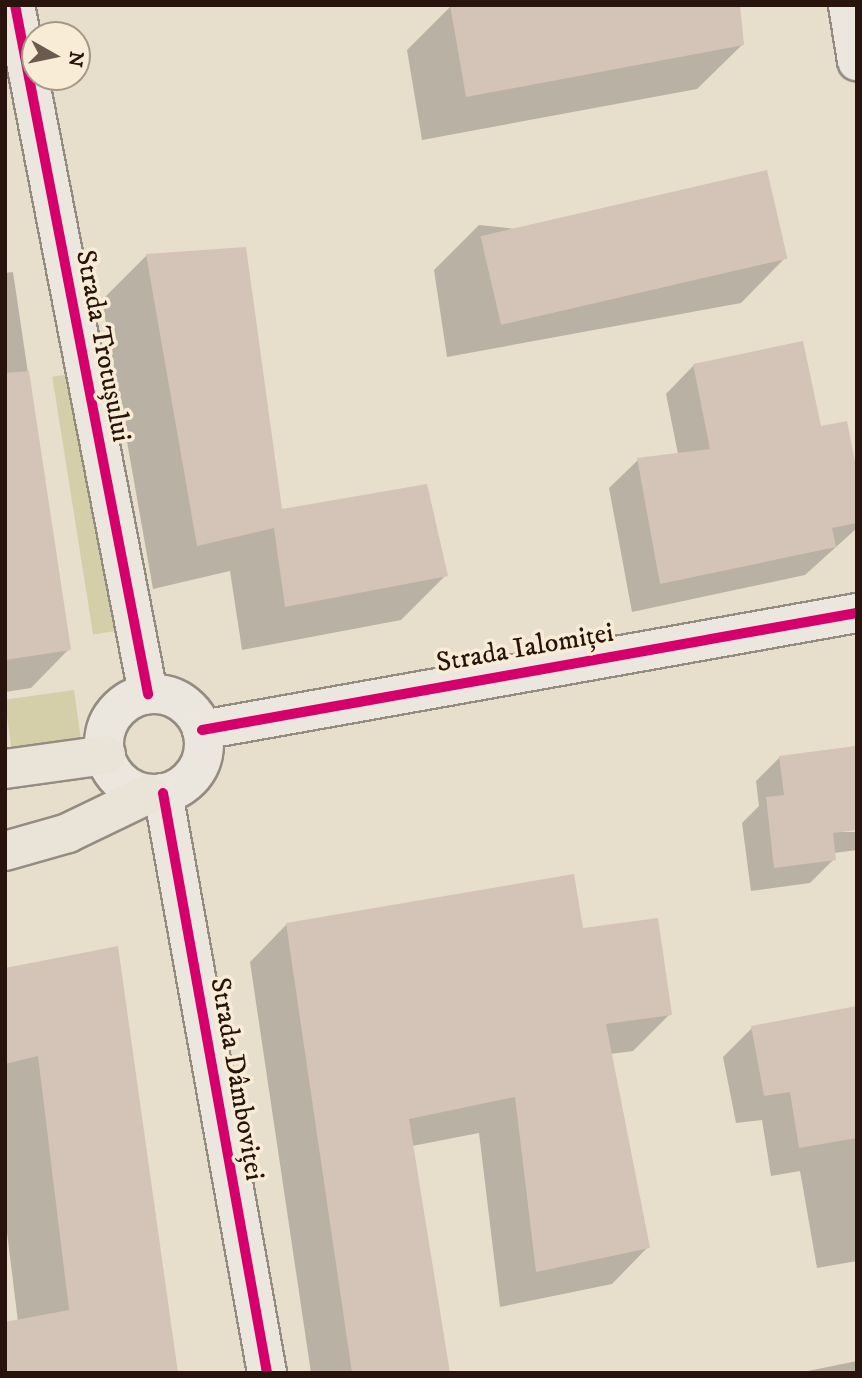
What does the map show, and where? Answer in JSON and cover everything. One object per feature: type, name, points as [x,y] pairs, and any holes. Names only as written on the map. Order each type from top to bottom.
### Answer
[{"type":"main road","points":[[5,769],[106,755]]},
{"type":"main road","points":[[5,851],[68,833],[156,793]]},
{"type":"street","name":"Strada Trotușului","points":[[15,5],[148,694]]},
{"type":"street","points":[[848,5],[857,61]]},
{"type":"street","name":"Strada Ialomiței","points":[[202,730],[857,613]]},
{"type":"street","points":[[148,694],[176,699],[196,717],[202,730],[204,744],[197,770],[188,781],[156,793],[121,781],[106,755],[106,734],[114,715],[134,698],[148,694]]},
{"type":"street","name":"Strada Dâmboviței","points":[[156,793],[267,1373]]},
{"type":"shaded area","points":[[76,373],[117,631],[93,635],[52,377]]},
{"type":"shaded area","points":[[74,690],[81,741],[12,750],[5,700]]},
{"type":"building","points":[[450,5],[740,5],[744,45],[466,97]]},
{"type":"building","points":[[767,170],[787,259],[501,325],[481,236]]},
{"type":"building","points":[[246,247],[282,509],[427,484],[448,576],[285,607],[274,528],[197,546],[146,254]]},
{"type":"building","points":[[803,341],[821,426],[847,421],[857,472],[857,523],[832,528],[836,547],[660,584],[637,458],[710,449],[693,364]]},
{"type":"building","points":[[29,371],[71,650],[5,660],[5,373]]},
{"type":"building","points":[[857,746],[857,830],[833,833],[836,860],[774,868],[766,797],[784,795],[779,756]]},
{"type":"building","points":[[574,874],[583,928],[658,918],[672,1015],[606,1024],[650,1248],[536,1272],[515,1097],[409,1119],[450,1373],[352,1373],[286,923]]},
{"type":"building","points":[[118,946],[178,1373],[5,1373],[5,1322],[69,1310],[38,1056],[5,1064],[5,968]]},
{"type":"building","points":[[857,1006],[857,1138],[799,1148],[790,1092],[764,1096],[751,1026]]},
{"type":"cycle path","points":[[15,5],[148,694]]},
{"type":"cycle path","points":[[202,730],[857,613]]},
{"type":"cycle path","points":[[163,793],[267,1373]]}]
